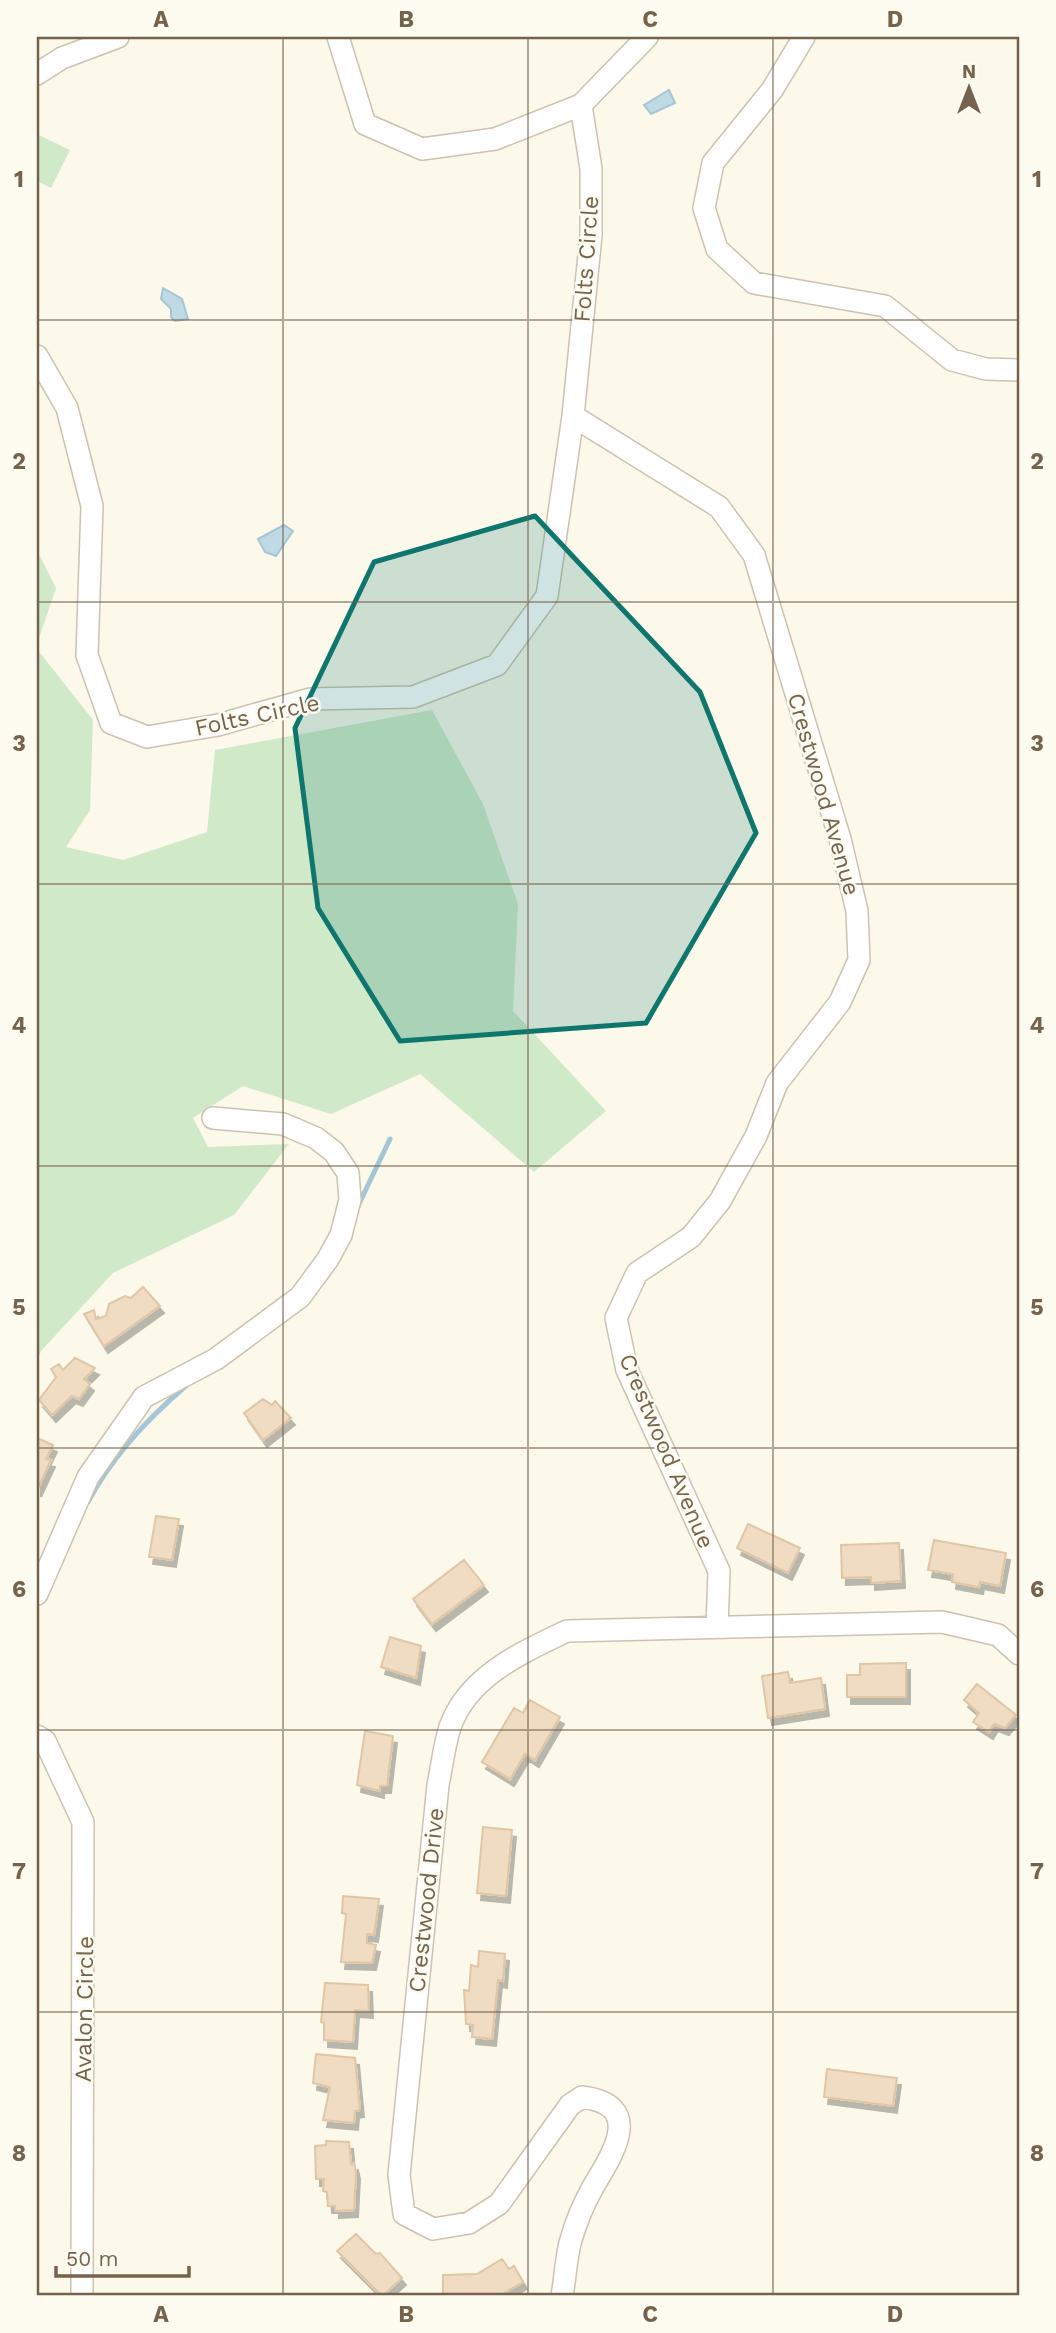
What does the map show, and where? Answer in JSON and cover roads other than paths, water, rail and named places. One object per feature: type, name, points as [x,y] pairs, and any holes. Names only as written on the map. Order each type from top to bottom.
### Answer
[{"type":"street","points":[[37,74],[62,58],[118,37]]},
{"type":"street","points":[[338,37],[365,124],[422,149],[495,139],[581,105],[647,37]]},
{"type":"street","points":[[804,37],[772,90],[713,163],[704,208],[717,249],[754,283],[885,306],[952,360],[986,369],[1019,370]]},
{"type":"street","name":"Folts Circle","points":[[37,355],[67,408],[92,506],[87,655],[111,723],[147,737],[218,725],[310,699],[413,697],[497,665],[547,596],[573,416],[591,235],[592,169],[581,105]]},
{"type":"street","name":"Crestwood Avenue","points":[[573,416],[719,507],[754,555],[840,839],[858,911],[859,960],[840,1002],[777,1083],[756,1136],[720,1201],[691,1237],[637,1273],[616,1318],[627,1370],[719,1571],[717,1627]]},
{"type":"street","points":[[37,1594],[88,1477],[144,1398],[216,1359],[300,1297],[328,1259],[341,1235],[351,1200],[348,1172],[334,1152],[316,1138],[283,1124],[213,1118]]},
{"type":"street","name":"Crestwood Drive","points":[[562,2296],[570,2242],[592,2189],[610,2162],[619,2139],[617,2117],[608,2105],[582,2097],[570,2105],[499,2204],[470,2224],[433,2229],[404,2214],[399,2175],[438,1785],[450,1727],[471,1689],[517,1655],[567,1631],[942,1622],[998,1635],[1019,1654]]},
{"type":"street","name":"Avalon Circle","points":[[37,1736],[45,1741],[83,1822],[82,2296]]},
{"type":"water","points":[[669,90],[675,103],[651,114],[644,105]]},
{"type":"water","points":[[163,288],[182,299],[188,319],[175,321],[171,317],[171,309],[161,299]]},
{"type":"water","points":[[284,525],[293,531],[276,556],[265,552],[258,539]]},
{"type":"waterway","points":[[358,1206],[390,1139]]},
{"type":"waterway","points":[[88,1502],[108,1469],[132,1439],[187,1385]]}]
